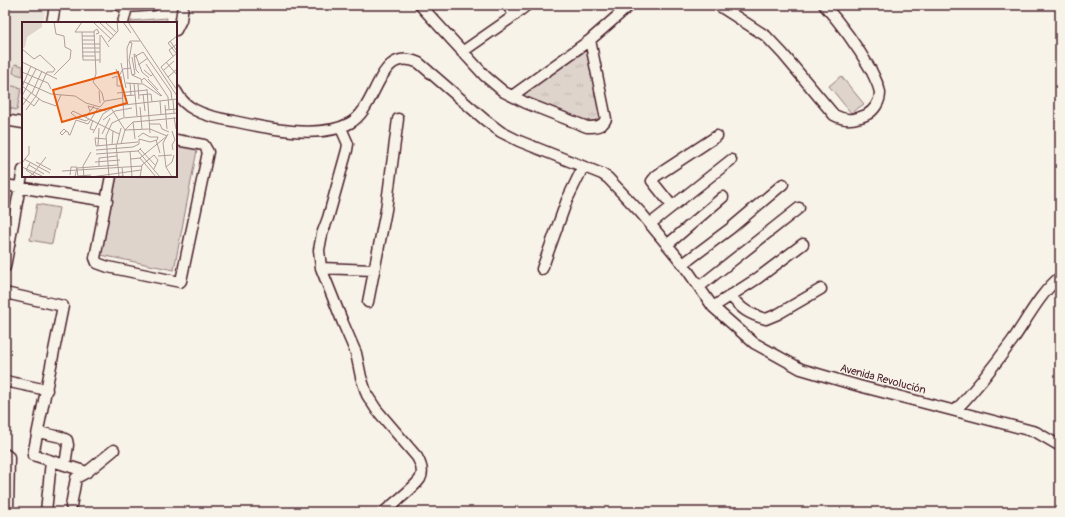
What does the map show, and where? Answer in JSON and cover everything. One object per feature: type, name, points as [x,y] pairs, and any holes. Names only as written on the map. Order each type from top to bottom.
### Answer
[{"type":"street","points":[[52,22],[55,5]]},
{"type":"street","points":[[123,22],[122,6],[154,5]]},
{"type":"street","points":[[177,28],[181,20],[182,5]]},
{"type":"street","points":[[420,5],[462,52],[497,87],[504,92],[526,103],[587,127],[596,127],[603,124],[606,119],[590,40]]},
{"type":"street","points":[[507,5],[515,15]]},
{"type":"street","points":[[462,52],[527,5]]},
{"type":"street","points":[[512,96],[590,40],[630,5]]},
{"type":"street","points":[[718,5],[766,36],[834,115],[852,120],[868,114],[873,110],[879,101],[879,90],[873,74],[851,38],[824,5]]},
{"type":"street","name":"Avenida Revolución","points":[[342,128],[360,116],[374,94],[380,78],[386,70],[398,60],[403,58],[410,59],[419,63],[484,120],[501,132],[519,141],[602,174],[608,178],[650,224],[683,264],[713,307],[754,343],[801,369],[859,386],[1036,432],[1060,446]]},
{"type":"street","points":[[177,92],[187,105],[196,111],[222,119],[277,130],[307,132],[342,128],[348,144],[328,218],[322,234],[319,250],[321,268],[356,353],[367,394],[376,409],[417,457],[421,465],[422,473],[420,479],[384,512]]},
{"type":"street","points":[[177,103],[187,105]]},
{"type":"street","points":[[368,302],[386,210],[398,119]]},
{"type":"street","points":[[5,120],[22,124]]},
{"type":"street","points":[[672,206],[652,181],[656,176],[717,136]]},
{"type":"street","points":[[111,177],[96,258],[97,263],[108,267],[178,282],[181,281],[208,152],[204,145],[177,140]]},
{"type":"street","points":[[650,224],[731,160]]},
{"type":"street","points":[[542,269],[567,200],[582,167]]},
{"type":"street","points":[[5,267],[22,176]]},
{"type":"street","points":[[683,264],[731,228],[783,184]]},
{"type":"street","points":[[5,185],[106,201]]},
{"type":"street","points":[[667,245],[723,198]]},
{"type":"street","points":[[699,287],[799,208]]},
{"type":"street","points":[[713,307],[758,278],[803,244]]},
{"type":"street","points":[[321,268],[374,270]]},
{"type":"street","points":[[956,411],[979,385],[1012,342],[1049,287],[1060,277]]},
{"type":"street","points":[[730,295],[746,312],[766,319],[778,314],[821,289]]},
{"type":"street","points":[[5,293],[63,306],[33,455],[87,472]]},
{"type":"street","points":[[5,381],[46,390]]},
{"type":"street","points":[[38,432],[62,437],[67,440],[68,445],[65,465]]},
{"type":"street","points":[[71,506],[76,478],[87,472],[114,450]]},
{"type":"street","points":[[5,454],[9,457],[10,469],[8,512]]},
{"type":"street","points":[[46,512],[51,461]]},
{"type":"shaded area","points":[[5,5],[46,5],[43,22],[22,22],[22,115],[5,112]]},
{"type":"green space","points":[[167,18],[166,22],[131,21]]},
{"type":"green space","points":[[587,50],[601,117],[595,120],[587,121],[522,95]]},
{"type":"green space","points":[[15,64],[22,66],[22,76],[13,73]]},
{"type":"green space","points":[[841,76],[864,104],[851,113],[829,86]]},
{"type":"green space","points":[[5,84],[21,88],[17,110],[5,107]]},
{"type":"green space","points":[[177,141],[198,145],[174,270],[101,255],[117,177],[177,177]]},
{"type":"green space","points":[[37,204],[59,208],[52,244],[30,240]]}]
